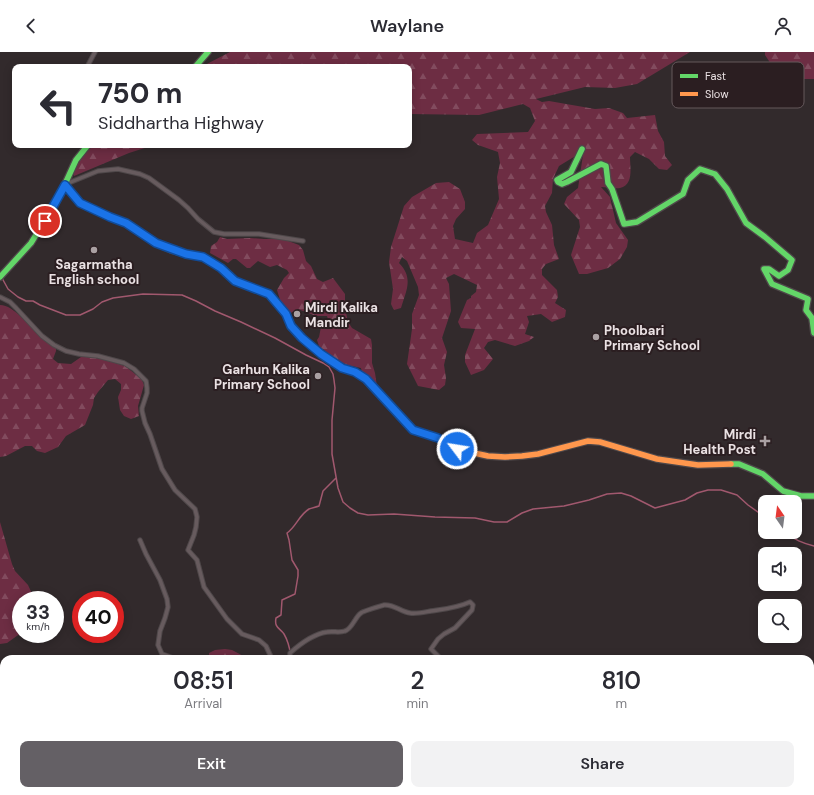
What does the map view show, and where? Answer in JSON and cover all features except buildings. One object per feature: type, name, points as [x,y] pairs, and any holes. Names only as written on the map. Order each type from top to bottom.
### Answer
[{"type":"main road","points":[[198,64],[208,52]]},
{"type":"main road","points":[[0,277],[31,243],[65,185],[76,160],[85,148]]},
{"type":"main road","points":[[582,149],[571,172],[557,180],[558,182],[562,184],[601,164],[606,166],[608,183],[612,189],[624,224],[637,222],[683,194],[688,180],[700,169],[715,174],[727,189],[746,223],[792,260],[788,270],[779,276],[769,269],[764,269],[772,284],[808,299],[806,310],[812,318],[814,334]]},
{"type":"main road","points":[[65,185],[80,203],[126,223],[166,248],[203,257],[221,268],[235,281],[269,294],[286,314],[291,326],[302,338],[321,354],[342,368],[355,372],[366,379],[413,430],[438,438],[457,449],[470,451],[478,455],[505,457],[538,454],[583,442],[600,442],[657,459],[698,465],[738,464],[763,474],[783,491],[801,496],[814,496]]},
{"type":"street","points":[[89,64],[95,52]]},
{"type":"street","points":[[65,185],[98,171],[118,169],[140,174],[149,178],[179,200],[198,219],[214,232],[224,234],[259,234],[303,241]]},
{"type":"street","points":[[0,297],[10,302],[42,336],[54,345],[73,353],[98,356],[124,363],[134,369],[146,381],[147,388],[142,411],[145,423],[162,468],[175,490],[195,509],[197,516],[194,536],[188,550],[197,560],[204,587],[227,619],[242,634],[259,640],[266,646],[270,655]]},
{"type":"street","points":[[140,540],[160,580],[167,599],[168,607],[160,631],[158,645],[162,654],[165,655]]},
{"type":"street","points":[[290,655],[290,653],[299,644],[323,632],[346,631],[362,612],[384,605],[389,605],[411,613],[450,609],[460,607],[470,602],[473,605],[472,610],[455,628],[438,639],[432,649],[437,655]]},
{"type":"green space","points":[[230,52],[690,52],[637,84],[615,88],[585,87],[536,99],[542,102],[549,101],[595,109],[609,108],[623,113],[627,118],[655,115],[658,131],[664,142],[665,156],[672,165],[667,170],[659,169],[649,159],[635,152],[630,157],[631,170],[627,183],[620,188],[601,187],[610,197],[616,223],[628,240],[627,247],[620,259],[608,268],[587,274],[579,274],[571,255],[580,227],[579,220],[564,204],[567,197],[578,188],[583,155],[577,155],[559,166],[553,179],[552,193],[545,206],[552,225],[554,245],[559,259],[546,264],[542,269],[542,275],[557,290],[558,297],[555,303],[566,310],[565,317],[552,322],[541,314],[527,316],[529,322],[525,334],[534,337],[529,341],[515,346],[495,340],[488,342],[484,348],[493,359],[484,370],[471,375],[465,362],[465,355],[475,329],[461,328],[458,322],[467,300],[476,292],[477,285],[454,274],[446,278],[449,284],[451,311],[442,338],[447,352],[444,365],[446,378],[445,385],[439,390],[418,386],[407,364],[412,329],[412,314],[419,295],[418,287],[407,261],[402,257],[399,263],[404,269],[408,279],[407,290],[401,308],[394,310],[391,304],[393,289],[389,262],[391,247],[404,206],[412,197],[436,183],[449,182],[460,189],[465,202],[465,209],[456,219],[453,226],[455,239],[473,243],[477,233],[488,225],[499,199],[497,177],[500,163],[498,152],[478,145],[472,140],[477,134],[528,132],[535,121],[530,108],[523,104],[479,115],[412,114],[412,64],[207,64]]},
{"type":"green space","points":[[765,52],[814,52],[814,79],[804,79],[804,62],[770,62],[765,55]]},
{"type":"green space","points":[[91,148],[145,148],[74,176],[74,169],[81,157]]},
{"type":"green space","points":[[220,237],[227,239],[283,239],[299,245],[303,250],[306,261],[311,266],[317,279],[323,282],[333,278],[345,294],[345,308],[348,322],[352,328],[371,339],[372,363],[377,386],[362,373],[361,368],[347,365],[338,361],[319,346],[317,340],[321,327],[328,319],[327,316],[316,316],[298,309],[289,314],[281,303],[277,290],[284,278],[289,273],[287,270],[277,265],[270,267],[258,261],[250,268],[247,268],[236,259],[233,259],[228,263],[210,253],[211,246],[217,242]]},
{"type":"green space","points":[[0,305],[16,312],[42,338],[56,348],[53,359],[58,363],[71,364],[81,357],[92,356],[125,366],[139,377],[144,385],[138,406],[139,416],[131,419],[124,416],[120,410],[118,397],[121,390],[121,384],[115,379],[108,380],[94,398],[93,405],[85,425],[66,436],[58,447],[45,453],[37,451],[32,446],[25,446],[6,456],[0,457]]},
{"type":"green space","points":[[0,522],[15,571],[28,585],[31,591],[12,591],[12,639],[7,643],[0,644]]},
{"type":"green space","points":[[215,650],[232,650],[241,655],[209,655],[209,653]]},
{"type":"waterway","points":[[2,278],[8,289],[18,297],[26,301],[33,301],[66,315],[80,315],[93,309],[102,302],[113,298],[143,294],[182,295],[275,338],[323,363],[329,367],[333,374],[335,388],[332,420],[332,454],[338,488],[343,502],[358,513],[368,515],[394,514],[475,518],[494,522],[507,522],[522,513],[533,509],[564,506],[607,494],[621,493],[631,496],[655,508],[685,500],[697,493],[708,490],[721,490],[737,495],[758,512]]},
{"type":"waterway","points":[[290,653],[286,638],[276,624],[276,618],[281,615],[282,600],[295,594],[298,576],[298,570],[292,560],[287,533],[309,509],[319,506],[323,491],[336,478]]},
{"type":"waterway","points":[[796,539],[814,546]]},
{"type":"traffic: fast","points":[[198,64],[208,52]]},
{"type":"traffic: fast","points":[[0,277],[31,243],[49,214],[76,160],[86,148]]},
{"type":"traffic: fast","points":[[582,149],[571,172],[557,180],[558,182],[562,184],[567,182],[601,164],[606,166],[608,183],[612,189],[624,224],[637,222],[683,194],[688,180],[700,169],[715,174],[727,189],[746,223],[792,260],[788,270],[779,276],[769,269],[764,269],[772,284],[808,299],[806,310],[812,318],[814,333]]},
{"type":"traffic: fast","points":[[65,185],[80,203],[126,223],[156,243],[171,250],[203,257],[221,268],[235,281],[269,294],[286,314],[291,326],[302,338],[321,354],[342,368],[355,372],[366,379],[413,430],[438,438],[457,449],[465,451]]},
{"type":"traffic: fast","points":[[731,464],[739,464],[763,474],[783,491],[801,496],[814,496]]},
{"type":"traffic: slow","points":[[465,451],[488,456],[522,456],[538,454],[588,441],[600,442],[657,459],[698,465],[731,464]]},
{"type":"place","name":"Sagarmatha English school","points":[[94,250]]},
{"type":"place","name":"Mirdi Kalika Mandir","points":[[297,314]]},
{"type":"place","name":"Phoolbari Primary School","points":[[596,337]]},
{"type":"place","name":"Garhun Kalika Primary School","points":[[318,376]]},
{"type":"place","name":"Mirdi Health Post","points":[[765,441]]},
{"type":"route","points":[[45,221],[65,185],[80,203],[126,223],[156,243],[171,250],[203,257],[209,260],[221,268],[235,281],[269,294],[286,314],[291,326],[302,338],[321,354],[342,368],[355,372],[366,379],[413,430],[438,438],[457,449]]}]
